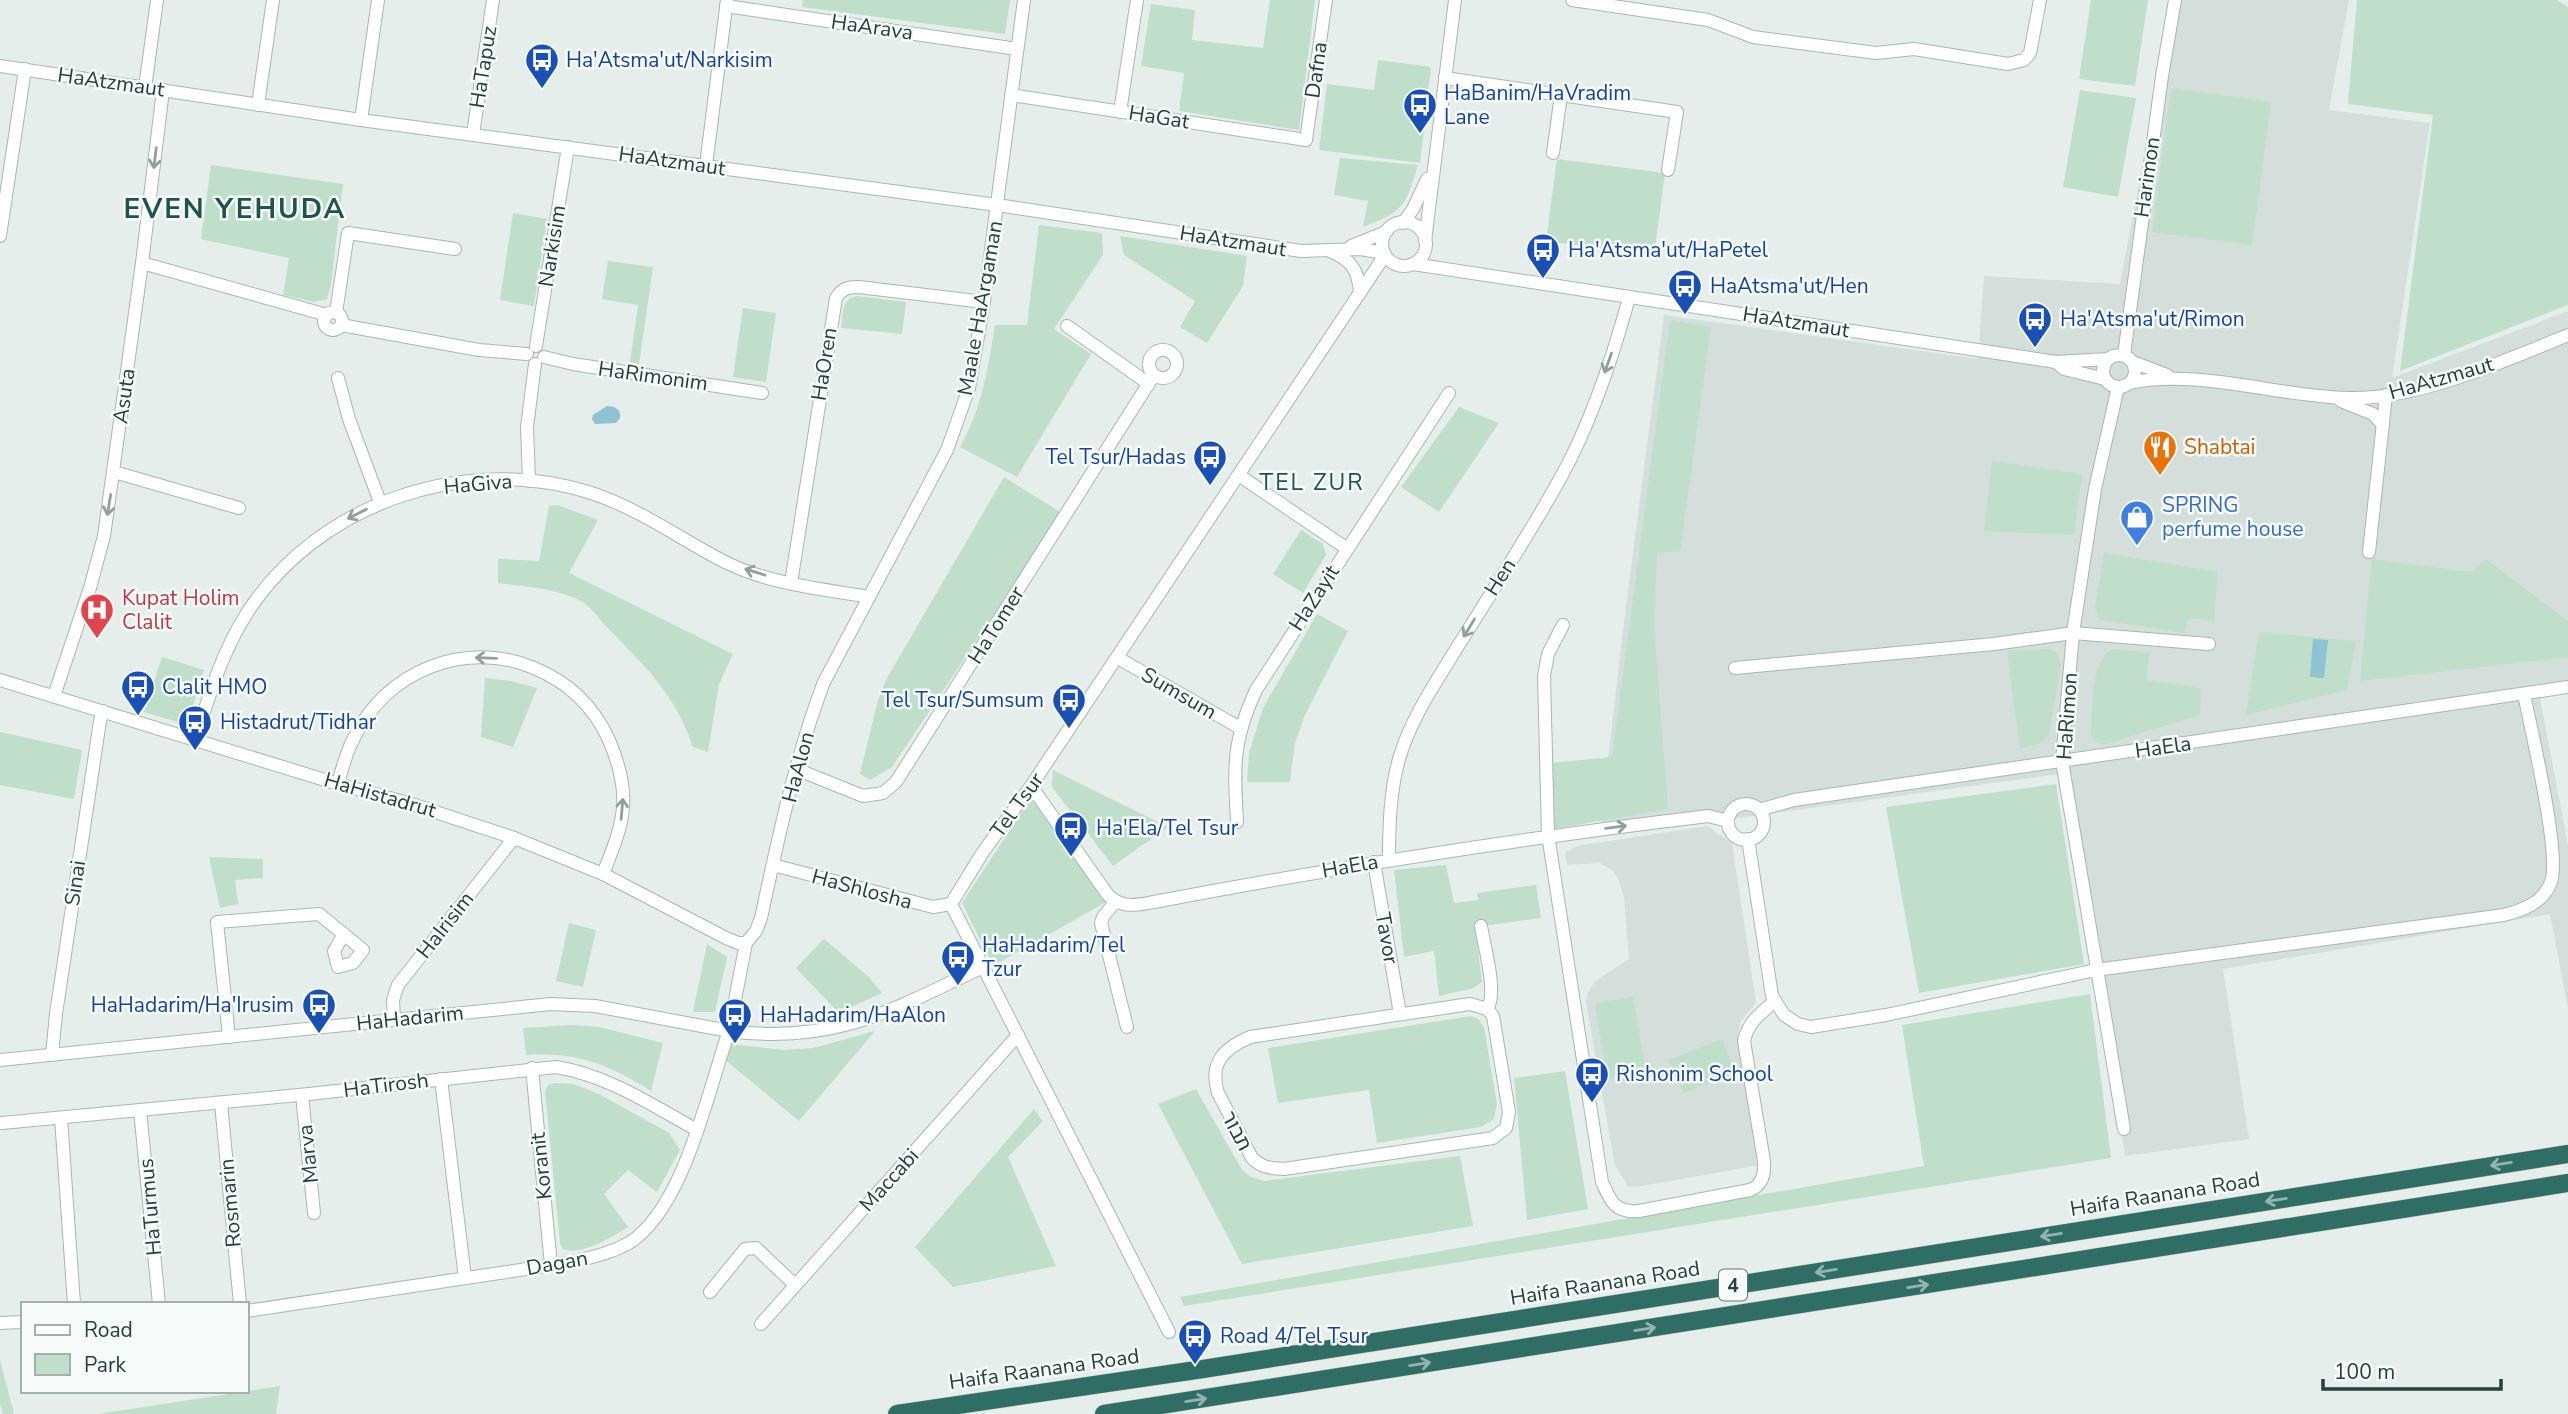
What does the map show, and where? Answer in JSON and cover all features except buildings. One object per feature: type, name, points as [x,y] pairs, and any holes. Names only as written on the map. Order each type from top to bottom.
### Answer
[{"type":"highway","name":"Haifa Raanana Road","points":[[897,1414],[1203,1369],[2568,1154]]},
{"type":"highway","name":"4","points":[[1104,1414],[2568,1183]]},
{"type":"street","points":[[145,88],[156,0]]},
{"type":"street","points":[[258,105],[273,0]]},
{"type":"street","points":[[361,120],[378,0]]},
{"type":"street","name":"HaTapuz","points":[[473,134],[493,0]]},
{"type":"street","name":"Maale HaArgaman","points":[[869,597],[955,429],[969,388],[984,302],[1024,0]]},
{"type":"street","points":[[1120,112],[1137,0]]},
{"type":"street","name":"Dafna","points":[[1306,140],[1326,0]]},
{"type":"street","points":[[1425,245],[1417,227],[1403,223],[1386,232],[1382,243],[1385,254],[1406,265],[1418,261],[1425,245],[1455,0]]},
{"type":"street","points":[[1572,0],[1707,20],[1753,37],[1876,53],[1914,49],[2008,64],[2024,60],[2030,53],[2040,0]]},
{"type":"street","name":"Harimon","points":[[2128,359],[2160,86],[2175,0]]},
{"type":"street","points":[[706,165],[726,3]]},
{"type":"street","name":"HaArava","points":[[726,3],[1017,49]]},
{"type":"street","name":"HaAtzmaut","points":[[0,66],[361,120],[997,205],[1301,251],[1344,249],[1386,232]]},
{"type":"street","points":[[0,236],[25,69]]},
{"type":"street","points":[[1445,78],[1677,112],[1668,170]]},
{"type":"street","name":"Asuta","points":[[54,696],[90,588],[104,536],[163,90]]},
{"type":"street","name":"HaGat","points":[[1011,95],[1306,140]]},
{"type":"street","points":[[1553,153],[1561,95]]},
{"type":"street","name":"Narkisim","points":[[529,481],[527,427],[568,147]]},
{"type":"street","points":[[1403,223],[1413,209],[1434,163]]},
{"type":"street","points":[[335,318],[348,233],[455,249]]},
{"type":"street","name":"HaAtzmaut","points":[[1425,245],[1438,264],[1454,272]]},
{"type":"street","name":"HaAtzmaut","points":[[1344,249],[1385,254]]},
{"type":"street","points":[[1330,251],[1350,261],[1356,269],[1360,292]]},
{"type":"street","name":"Tel Tsur","points":[[951,904],[983,852],[1031,786],[1240,476],[1385,254]]},
{"type":"street","name":"HaRimonim","points":[[142,264],[335,318],[480,350],[536,355],[573,364],[762,393]]},
{"type":"street","name":"HaAtzmaut","points":[[1406,265],[2056,362],[2108,359]]},
{"type":"street","name":"Tel Tsur","points":[[1350,307],[1381,271],[1406,265]]},
{"type":"street","name":"HaOren","points":[[791,583],[835,298],[848,287],[859,287],[984,302]]},
{"type":"street","name":"Hen","points":[[1389,860],[1389,829],[1395,775],[1408,734],[1433,685],[1573,454],[1617,340],[1629,298]]},
{"type":"street","name":"HaTomer","points":[[796,769],[863,796],[883,793],[896,782],[1152,380],[1068,326]]},
{"type":"street","name":"HaAtzmaut","points":[[2124,385],[2145,379],[2184,379],[2348,398],[2386,395],[2460,375],[2568,335]]},
{"type":"street","points":[[2113,355],[2128,359],[2135,374],[2124,385],[2111,384],[2105,379],[2103,370],[2108,359],[2113,355]]},
{"type":"street","name":"HaAtzmaut","points":[[2128,359],[2184,379]]},
{"type":"street","name":"HaAtzmaut","points":[[2056,362],[2064,369],[2105,379]]},
{"type":"street","points":[[338,378],[349,419],[380,502]]},
{"type":"street","name":"HaRimon","points":[[2124,385],[2095,489],[2073,633],[2062,761],[2124,1129]]},
{"type":"street","name":"HaZayit","points":[[1237,822],[1234,776],[1240,728],[1266,673],[1449,393]]},
{"type":"street","points":[[2370,552],[2386,395]]},
{"type":"street","points":[[2328,396],[2373,414],[2383,425]]},
{"type":"street","points":[[114,472],[239,508]]},
{"type":"street","points":[[1240,476],[1346,548]]},
{"type":"street","name":"HaGiva","points":[[195,740],[210,691],[228,647],[248,611],[267,586],[308,545],[331,528],[380,502],[411,492],[476,481],[529,481],[587,492],[614,501],[728,563],[791,583],[869,597]]},
{"type":"street","name":"HaAlon","points":[[746,943],[756,931],[761,918],[796,769],[812,714],[824,682],[869,597]]},
{"type":"street","points":[[1563,625],[1548,654],[1544,676],[1548,835],[1602,1182],[1615,1206],[1626,1212],[1639,1211],[1750,1190],[1760,1182],[1765,1171],[1764,1161],[1744,1041],[1746,1030],[1755,1018],[1775,1001]]},
{"type":"street","points":[[1735,668],[1994,644],[2073,633],[2209,644]]},
{"type":"street","points":[[338,784],[344,761],[363,722],[393,689],[412,675],[452,659],[496,657],[522,663],[561,682],[595,713],[616,757],[622,779],[623,805],[614,847],[603,874]]},
{"type":"street","name":"Sumsum","points":[[1118,658],[1240,728]]},
{"type":"street","name":"HaHistadrut","points":[[0,680],[514,838],[603,874],[726,938],[746,943]]},
{"type":"street","name":"HaEla","points":[[1759,810],[1784,802],[2568,687]]},
{"type":"street","points":[[1748,839],[1768,981],[1775,1001],[1784,1015],[1798,1024],[1811,1027],[1886,1015],[2096,970],[2504,915],[2533,904],[2544,895],[2553,872],[2553,856],[2525,694]]},
{"type":"street","name":"Sinai","points":[[52,1055],[103,711]]},
{"type":"street","points":[[1031,786],[1115,902],[1101,923],[1127,1027]]},
{"type":"street","points":[[1740,805],[1751,805],[1759,810],[1763,816],[1763,826],[1758,835],[1748,839],[1733,834],[1728,821],[1731,811],[1740,805]]},
{"type":"street","name":"HaEla","points":[[1115,902],[1133,905],[1154,902],[1374,862],[1548,835],[1708,816],[1728,821]]},
{"type":"street","name":"HaIrisim","points":[[394,1018],[393,1000],[398,985],[514,838]]},
{"type":"street","name":"Tavor","points":[[1374,862],[1400,1014]]},
{"type":"street","name":"HaShlosha","points":[[772,865],[933,907],[951,904]]},
{"type":"street","points":[[951,904],[1169,1332]]},
{"type":"street","points":[[229,1037],[217,922],[319,914],[344,934]]},
{"type":"street","points":[[1481,926],[1492,990],[1492,1003],[1488,1009]]},
{"type":"street","points":[[729,1031],[746,943]]},
{"type":"street","name":"HaHadarim","points":[[0,1060],[302,1031],[394,1018],[528,1005],[575,1004],[759,1035],[811,1032],[836,1028],[886,1013],[983,967]]},
{"type":"street","name":"תבור","points":[[1470,1004],[1488,1009],[1493,1016],[1509,1112],[1506,1128],[1501,1134],[1485,1140],[1284,1169],[1259,1166],[1245,1148],[1218,1093],[1215,1072],[1225,1052],[1250,1037],[1400,1014],[1470,1004]]},
{"type":"street","name":"Dagan","points":[[248,1311],[551,1265],[607,1254],[631,1242],[655,1219],[668,1199],[697,1130],[729,1031]]},
{"type":"street","name":"Maccabi","points":[[761,1324],[1018,1035]]},
{"type":"street","name":"HaTirosh","points":[[2,1124],[556,1067],[577,1070],[602,1079],[697,1130]]},
{"type":"street","name":"Koranit","points":[[532,1068],[551,1265]]},
{"type":"street","points":[[441,1079],[465,1278]]},
{"type":"street","name":"Marva","points":[[302,1095],[314,1213]]},
{"type":"street","name":"Rosmarin","points":[[221,1103],[240,1302]]},
{"type":"street","name":"HaTurmus","points":[[141,1110],[159,1302]]},
{"type":"street","points":[[61,1118],[74,1302]]},
{"type":"street","points":[[710,1292],[745,1249],[750,1247],[756,1248],[795,1285]]},
{"type":"street","points":[[0,1323],[21,1322]]},
{"type":"shaded area","points":[[2174,0],[2349,0],[2329,110],[2430,123],[2392,378],[2568,311],[2568,684],[2538,688],[2568,845],[2568,1008],[2550,914],[2223,969],[2249,1139],[2125,1156],[2067,773],[1599,837],[1664,315],[1978,359],[1984,276],[2120,284]]},
{"type":"shaded area","points":[[1707,826],[1732,843],[1756,1003],[1741,1021],[1738,1033],[1760,1165],[1636,1187],[1628,1186],[1615,1166],[1586,1003],[1587,994],[1595,981],[1629,959],[1624,897],[1618,878],[1612,870],[1600,863],[1567,865],[1565,852],[1577,846]]},
{"type":"green space","points":[[803,0],[1010,0],[1005,34],[802,7]]},
{"type":"green space","points":[[1270,0],[1315,0],[1299,130],[1179,111],[1184,73],[1141,66],[1151,4],[1195,10],[1192,40],[1263,48]]},
{"type":"green space","points":[[2091,0],[2148,0],[2135,86],[2079,79]]},
{"type":"green space","points":[[2357,0],[2557,0],[2568,7],[2568,305],[2400,371],[2433,115],[2348,104]]},
{"type":"green space","points":[[1378,60],[1431,67],[1420,163],[1319,150],[1327,84],[1374,90]]},
{"type":"green space","points":[[2171,88],[2271,102],[2252,245],[2152,232]]},
{"type":"green space","points":[[2080,90],[2136,98],[2118,197],[2063,187]]},
{"type":"green space","points":[[1340,158],[1418,165],[1410,190],[1401,205],[1387,216],[1363,227],[1368,201],[1334,195]]},
{"type":"green space","points":[[1557,159],[1665,173],[1654,256],[1546,241]]},
{"type":"green space","points":[[211,165],[343,184],[327,299],[314,302],[283,295],[289,258],[201,239]]},
{"type":"green space","points":[[513,213],[547,219],[534,306],[500,300]]},
{"type":"green space","points":[[1039,225],[1102,233],[1103,255],[1054,329],[1091,354],[1017,477],[960,447],[979,403],[995,325],[1027,325]]},
{"type":"green space","points":[[1120,236],[1247,256],[1243,286],[1207,343],[1180,327],[1195,301],[1124,255]]},
{"type":"green space","points":[[608,261],[653,267],[639,364],[630,363],[638,305],[602,299]]},
{"type":"green space","points":[[857,296],[906,302],[902,334],[841,328],[845,304]]},
{"type":"green space","points":[[743,308],[776,313],[766,382],[733,377]]},
{"type":"green space","points":[[1670,320],[1711,327],[1680,551],[1657,553],[1654,625],[1668,809],[1554,829],[1550,763],[1612,757]]},
{"type":"green space","points":[[1459,407],[1499,423],[1439,512],[1401,487]]},
{"type":"green space","points":[[1992,461],[2082,474],[2074,535],[1984,531]]},
{"type":"green space","points":[[1004,477],[1062,513],[892,767],[870,780],[860,774],[878,700],[887,678]]},
{"type":"green space","points":[[557,505],[598,520],[569,573],[733,654],[719,684],[708,752],[693,747],[677,711],[656,681],[586,604],[552,591],[498,583],[498,559],[539,561],[549,506]]},
{"type":"green space","points":[[1301,530],[1323,544],[1326,555],[1303,593],[1273,574]]},
{"type":"green space","points":[[2104,553],[2218,572],[2214,621],[2188,618],[2185,633],[2100,620],[2095,608]]},
{"type":"green space","points":[[2372,559],[2471,572],[2486,559],[2568,621],[2568,657],[2360,681]]},
{"type":"green space","points":[[1317,614],[1348,631],[1305,715],[1295,743],[1290,782],[1247,782],[1249,753],[1263,708]]},
{"type":"green space","points":[[2259,632],[2356,641],[2347,690],[2246,715]]},
{"type":"green space","points":[[2113,649],[2149,653],[2146,680],[2201,688],[2200,715],[2103,745],[2096,742],[2091,733],[2096,674],[2100,663]]},
{"type":"green space","points":[[2007,651],[2055,651],[2061,663],[2049,735],[2040,743],[2020,749]]},
{"type":"green space","points":[[162,657],[204,670],[187,725],[144,712]]},
{"type":"green space","points":[[485,678],[537,688],[513,747],[481,737]]},
{"type":"green space","points":[[0,732],[82,750],[74,799],[0,785]]},
{"type":"green space","points":[[1053,770],[1168,827],[1113,866],[1052,787]]},
{"type":"green space","points":[[2056,784],[2084,964],[1919,993],[1886,807]]},
{"type":"green space","points":[[1031,798],[1106,902],[993,966],[962,903]]},
{"type":"green space","points":[[209,857],[263,859],[263,878],[235,880],[238,904],[220,908]]},
{"type":"green space","points":[[1446,865],[1454,903],[1478,900],[1477,893],[1536,885],[1541,918],[1475,927],[1482,982],[1474,988],[1439,996],[1434,951],[1404,957],[1394,870]]},
{"type":"green space","points":[[569,923],[596,930],[583,987],[556,981]]},
{"type":"green space","points":[[824,939],[869,977],[882,993],[839,1013],[796,968]]},
{"type":"green space","points":[[707,944],[727,957],[715,1012],[693,1012]]},
{"type":"green space","points":[[2090,994],[2111,1158],[1184,1306],[1180,1297],[1924,1166],[1902,1025]]},
{"type":"green space","points":[[1633,997],[1646,1072],[1607,1078],[1595,1003]]},
{"type":"green space","points":[[1471,1016],[1478,1019],[1484,1027],[1497,1104],[1494,1119],[1481,1127],[1377,1143],[1369,1090],[1278,1103],[1268,1048]]},
{"type":"green space","points":[[572,1025],[599,1027],[663,1043],[651,1091],[592,1062],[561,1056],[526,1055],[523,1028]]},
{"type":"green space","points":[[875,1031],[799,1121],[724,1059],[731,1044],[783,1050],[813,1048]]},
{"type":"green space","points":[[1722,1039],[1735,1072],[1683,1093],[1669,1060]]},
{"type":"green space","points":[[1565,1071],[1588,1209],[1527,1220],[1514,1078]]},
{"type":"green space","points":[[574,1084],[601,1095],[669,1133],[680,1150],[657,1192],[628,1170],[604,1194],[628,1227],[597,1244],[579,1250],[563,1249],[560,1243],[545,1091],[548,1085]]},
{"type":"green space","points":[[1196,1089],[1242,1170],[1251,1177],[1265,1181],[1460,1156],[1473,1226],[1242,1264],[1158,1104]]},
{"type":"green space","points":[[1034,1109],[1043,1121],[1008,1157],[1056,1266],[953,1287],[915,1247]]},
{"type":"green space","points":[[0,1360],[14,1414],[3,1414],[0,1404]]},
{"type":"green space","points":[[280,1386],[276,1414],[98,1414],[248,1393]]},
{"type":"water","points":[[607,406],[617,409],[620,418],[616,423],[595,424],[593,415]]},
{"type":"water","points":[[2313,639],[2328,640],[2324,678],[2310,677]]},
{"type":"place","name":"Ha'Atsma'ut/Narkisim","points":[[542,90]]},
{"type":"place","name":"HaBanim/HaVradim Lane","points":[[1420,135]]},
{"type":"place","name":"Ha'Atsma'ut/HaPetel","points":[[1543,280]]},
{"type":"place","name":"HaAtsma'ut/Hen","points":[[1685,316]]},
{"type":"place","name":"Ha'Atsma'ut/Rimon","points":[[2035,349]]},
{"type":"place","name":"Shabtai","points":[[2160,477]]},
{"type":"place","name":"Tel Tsur/Hadas","points":[[1210,487]]},
{"type":"place","name":"SPRING perfume house","points":[[2137,547]]},
{"type":"place","name":"Kupat Holim Clalit","points":[[97,640]]},
{"type":"place","name":"Clalit HMO","points":[[138,717]]},
{"type":"place","name":"Tel Tsur/Sumsum","points":[[1069,730]]},
{"type":"place","name":"Histadrut/Tidhar","points":[[195,752]]},
{"type":"place","name":"Ha'Ela/Tel Tsur","points":[[1071,858]]},
{"type":"place","name":"HaHadarim/Tel Tzur","points":[[958,987]]},
{"type":"place","name":"HaHadarim/Ha'Irusim","points":[[319,1035]]},
{"type":"place","name":"HaHadarim/HaAlon","points":[[735,1045]]},
{"type":"place","name":"Rishonim School","points":[[1592,1104]]},
{"type":"place","name":"Road 4/Tel Tsur","points":[[1195,1366]]},
{"type":"district","name":"EVEN YEHUDA","points":[[235,208]]},
{"type":"district","name":"TEL ZUR","points":[[1312,482]]}]
